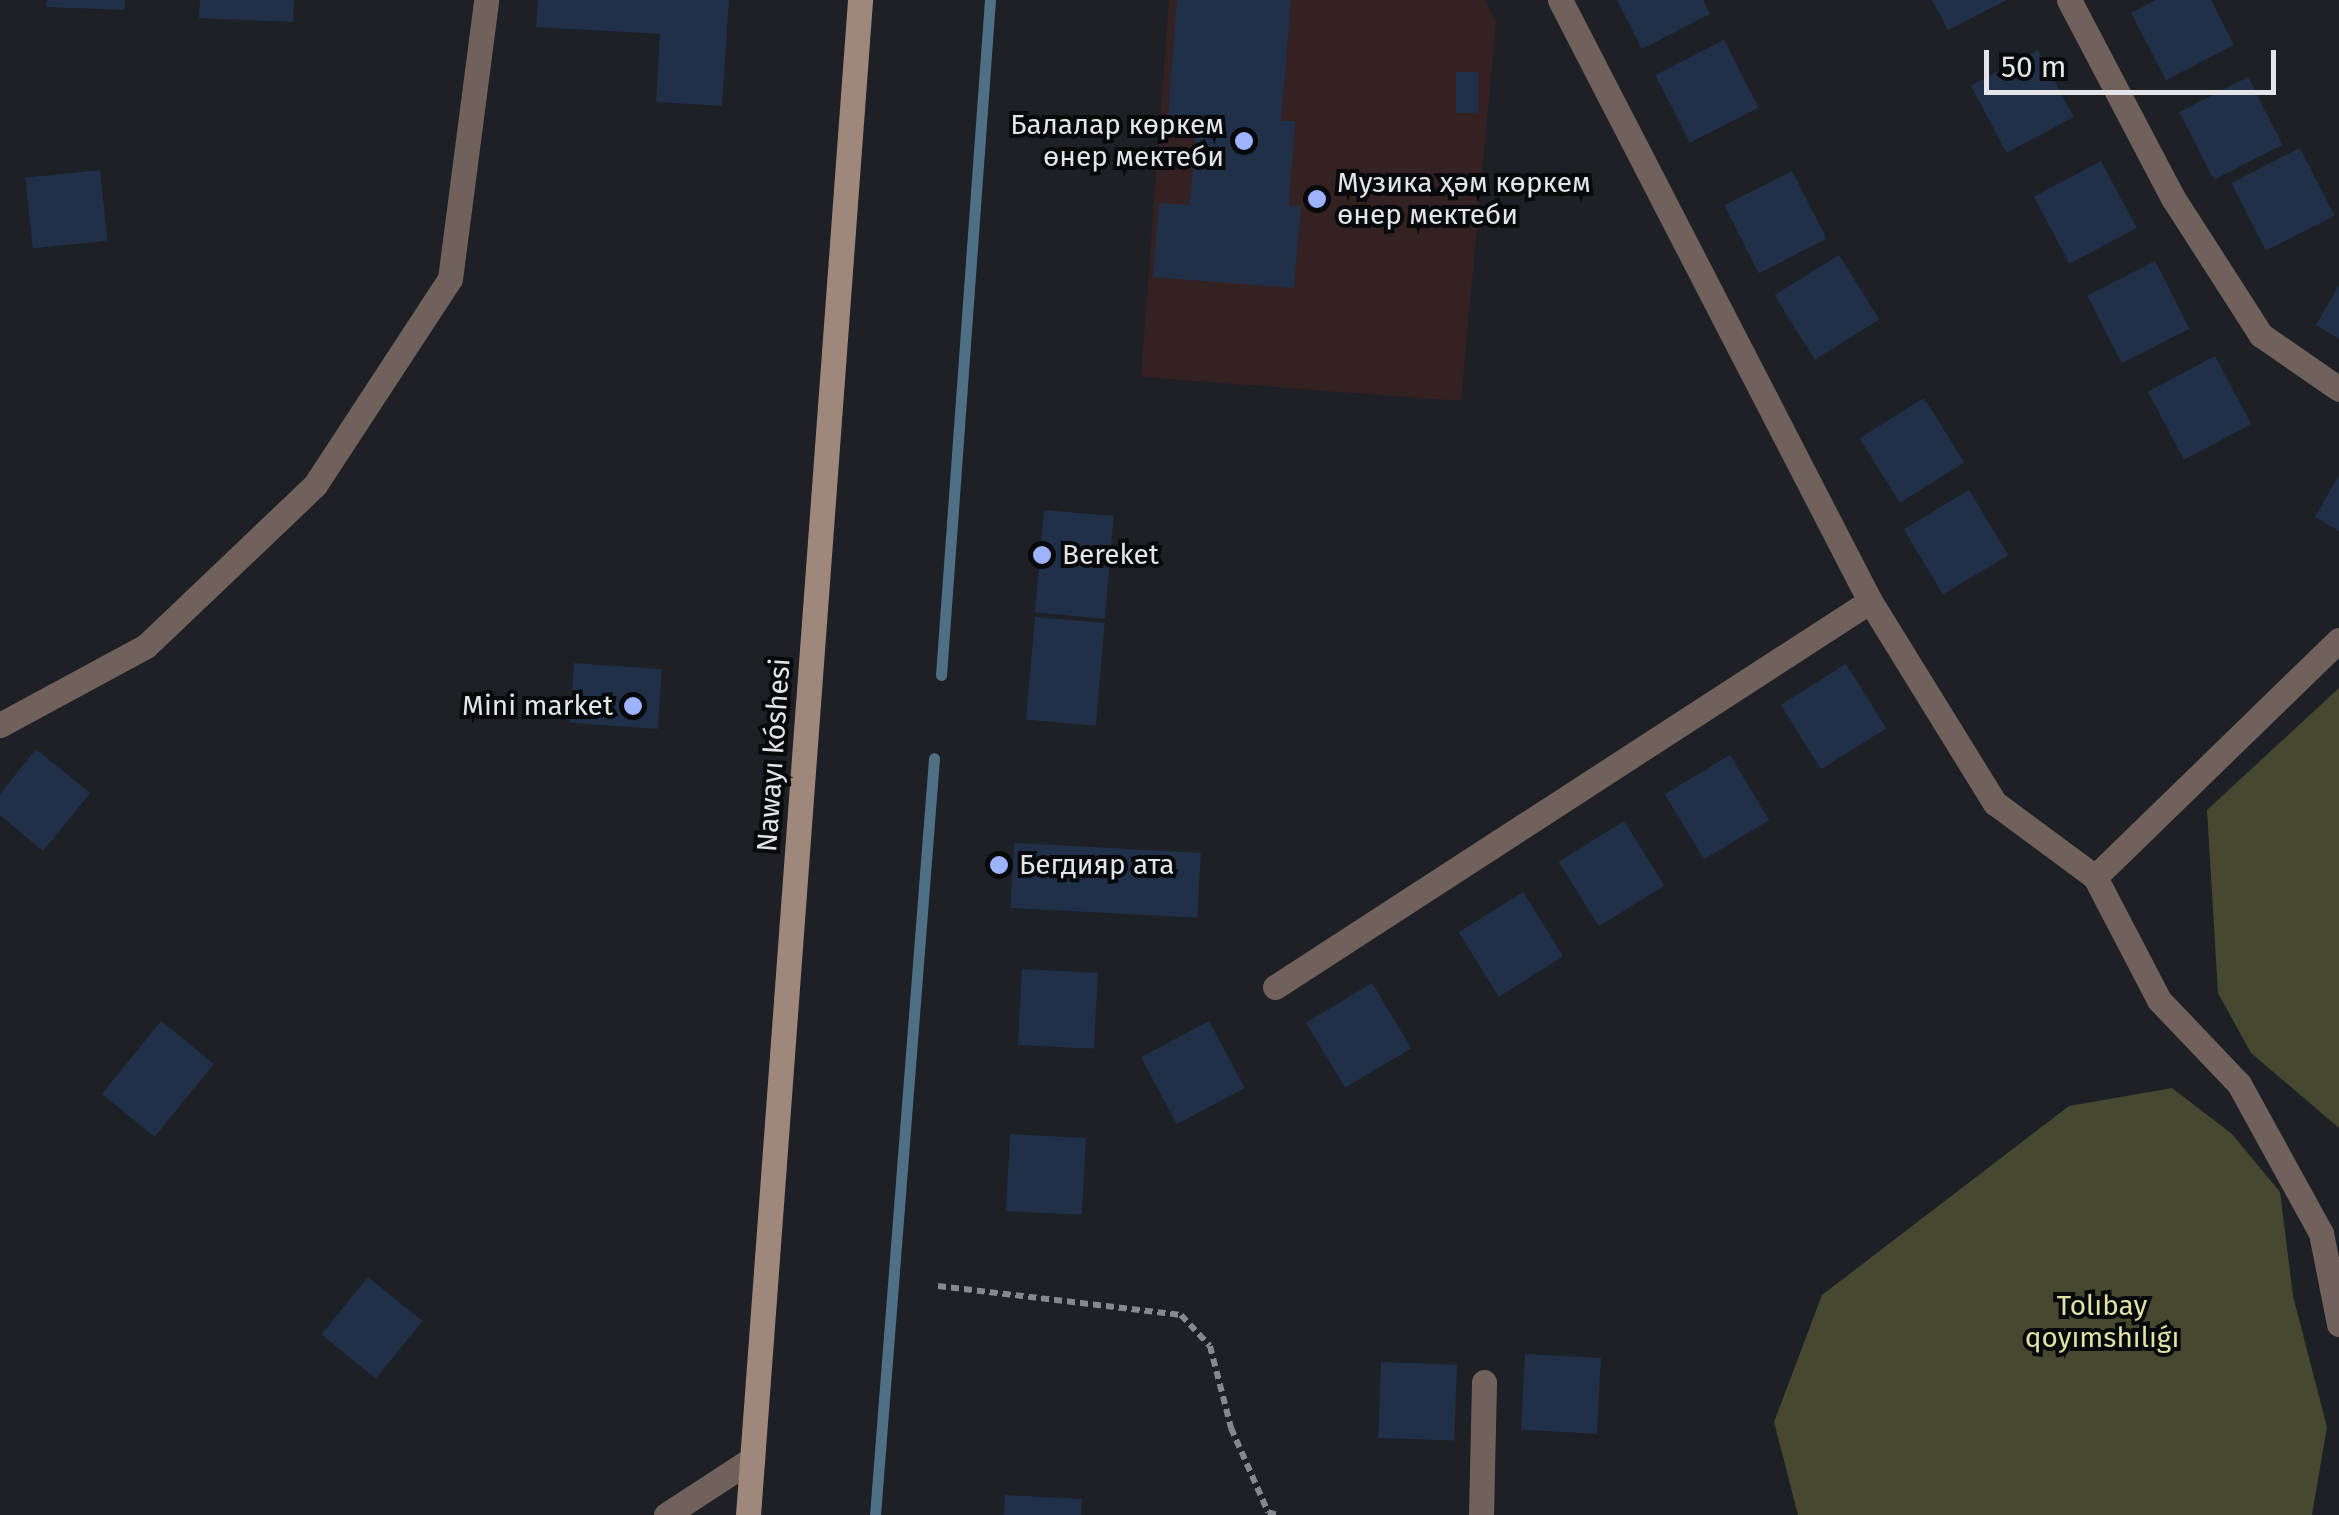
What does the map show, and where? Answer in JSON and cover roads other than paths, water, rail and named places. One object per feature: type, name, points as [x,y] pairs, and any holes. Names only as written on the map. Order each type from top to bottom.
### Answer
[{"type":"main road","name":"Nawayı kóshesi","points":[[748,1515],[860,0]]},
{"type":"street","points":[[0,725],[146,646],[315,485],[450,280],[486,0]]},
{"type":"street","points":[[1560,0],[1870,602],[1994,802],[2095,877],[2158,1000],[2239,1084],[2312,1216],[2339,1324]]},
{"type":"street","points":[[2069,0],[2173,198],[2261,335],[2339,389]]},
{"type":"street","points":[[1274,986],[1870,602]]},
{"type":"street","points":[[2095,877],[2339,640]]},
{"type":"street","points":[[1480,1515],[1484,1382]]},
{"type":"street","points":[[666,1515],[752,1459]]},
{"type":"waterway","points":[[941,675],[990,0]]},
{"type":"waterway","points":[[875,1515],[934,758]]},
{"type":"place","name":"Балалар көркем өнер мектеби","points":[[1244,141]]},
{"type":"place","name":"Музика ҳәм көркем өнер мектеби","points":[[1317,199]]},
{"type":"place","name":"Bereket","points":[[1042,555]]},
{"type":"place","name":"Mini market","points":[[633,706]]},
{"type":"place","name":"Бегдияр ата","points":[[999,865]]},
{"type":"park label","name":"Tolıbay qoyımshılıǵı","points":[[2102,1322]]}]
